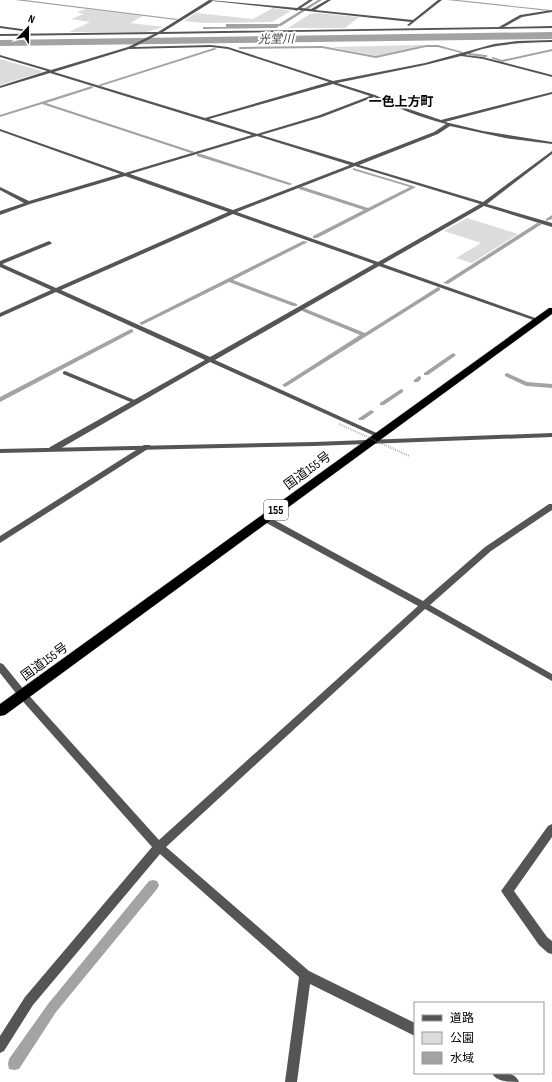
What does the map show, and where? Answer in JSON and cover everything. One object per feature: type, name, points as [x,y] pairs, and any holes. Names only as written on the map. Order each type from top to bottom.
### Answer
[{"type":"highway","name":"国道155号","points":[[0,711],[552,310]]},
{"type":"street","points":[[0,87],[130,47],[152,36],[212,0],[413,21]]},
{"type":"street","points":[[297,10],[312,0]]},
{"type":"street","points":[[309,11],[329,0]]},
{"type":"street","points":[[404,29],[440,0]]},
{"type":"street","points":[[501,29],[521,16],[552,12]]},
{"type":"street","points":[[0,27],[57,34]]},
{"type":"street","points":[[0,35],[501,29],[552,27]]},
{"type":"street","points":[[501,29],[511,42]]},
{"type":"street","points":[[204,119],[334,82],[418,66],[461,54],[476,48],[511,42],[552,41]]},
{"type":"street","points":[[130,47],[211,46],[228,48],[374,96],[448,126],[516,139],[552,143]]},
{"type":"street","points":[[461,54],[483,58],[552,76]]},
{"type":"street","points":[[0,56],[552,225]]},
{"type":"street","points":[[439,122],[552,93]]},
{"type":"street","points":[[0,213],[28,203],[322,116],[374,96]]},
{"type":"street","points":[[0,315],[234,212],[352,164],[436,133],[448,126]]},
{"type":"street","points":[[0,130],[538,320]]},
{"type":"street","points":[[53,449],[484,204],[552,152]]},
{"type":"street","points":[[0,188],[28,203]]},
{"type":"street","points":[[0,264],[50,243]]},
{"type":"street","points":[[0,264],[379,436]]},
{"type":"street","points":[[65,373],[135,402]]},
{"type":"street","points":[[0,451],[370,442],[552,435]]},
{"type":"street","points":[[0,540],[147,447]]},
{"type":"street","points":[[0,1047],[29,1001],[159,847],[424,604],[488,549],[552,506]]},
{"type":"street","points":[[264,518],[424,604],[552,678]]},
{"type":"street","points":[[0,666],[22,694],[159,847],[305,975],[414,1030]]},
{"type":"street","points":[[552,829],[507,891],[543,941],[552,949]]},
{"type":"street","points":[[291,1082],[305,975]]},
{"type":"street","points":[[500,1074],[513,1082]]},
{"type":"path","points":[[339,424],[409,456]]},
{"type":"green space","points":[[273,8],[291,11],[272,22],[204,23],[184,21],[196,13],[253,19]]},
{"type":"green space","points":[[86,9],[143,16],[130,23],[164,27],[146,32],[69,32],[90,22],[71,19],[83,14],[77,12]]},
{"type":"green space","points":[[316,13],[359,17],[345,28],[288,28],[310,14]]},
{"type":"green space","points":[[423,46],[378,56],[331,47]]},
{"type":"green space","points":[[0,59],[42,71],[42,72],[0,85]]},
{"type":"green space","points":[[467,218],[518,234],[472,263],[456,258],[481,243],[444,231]]},
{"type":"water","points":[[226,24],[283,24],[276,28],[203,29],[203,27],[226,27]]},
{"type":"water","name":"光堂川","points":[[552,32],[552,39],[0,46],[0,40]]},
{"type":"waterway","points":[[17,0],[176,19]]},
{"type":"waterway","points":[[272,25],[280,25],[320,0]]},
{"type":"waterway","points":[[449,0],[549,10]]},
{"type":"waterway","name":"光堂川","points":[[240,48],[322,47],[376,57],[426,46],[438,46],[461,52]]},
{"type":"waterway","points":[[100,85],[215,49]]},
{"type":"waterway","points":[[493,58],[502,61],[552,50]]},
{"type":"waterway","points":[[469,54],[486,56]]},
{"type":"waterway","points":[[0,116],[92,87]]},
{"type":"waterway","points":[[42,103],[193,152]]},
{"type":"waterway","points":[[199,155],[291,184]]},
{"type":"waterway","points":[[315,237],[414,187],[355,169]]},
{"type":"waterway","points":[[301,188],[368,210]]},
{"type":"waterway","points":[[548,220],[552,217]]},
{"type":"waterway","points":[[446,283],[539,224]]},
{"type":"waterway","points":[[142,323],[305,242]]},
{"type":"waterway","points":[[229,280],[295,305]]},
{"type":"waterway","points":[[365,335],[438,289]]},
{"type":"waterway","points":[[304,310],[365,335]]},
{"type":"waterway","points":[[0,400],[131,331]]},
{"type":"waterway","points":[[285,385],[365,335]]},
{"type":"waterway","points":[[426,374],[453,355]]},
{"type":"waterway","points":[[507,375],[526,384],[552,386]]},
{"type":"waterway","points":[[416,381],[419,378]]},
{"type":"waterway","points":[[382,404],[401,391]]},
{"type":"waterway","points":[[361,419],[371,412]]},
{"type":"waterway","points":[[14,1064],[52,1008],[153,885]]},
{"type":"district","name":"一色上方町","points":[[401,101]]}]
